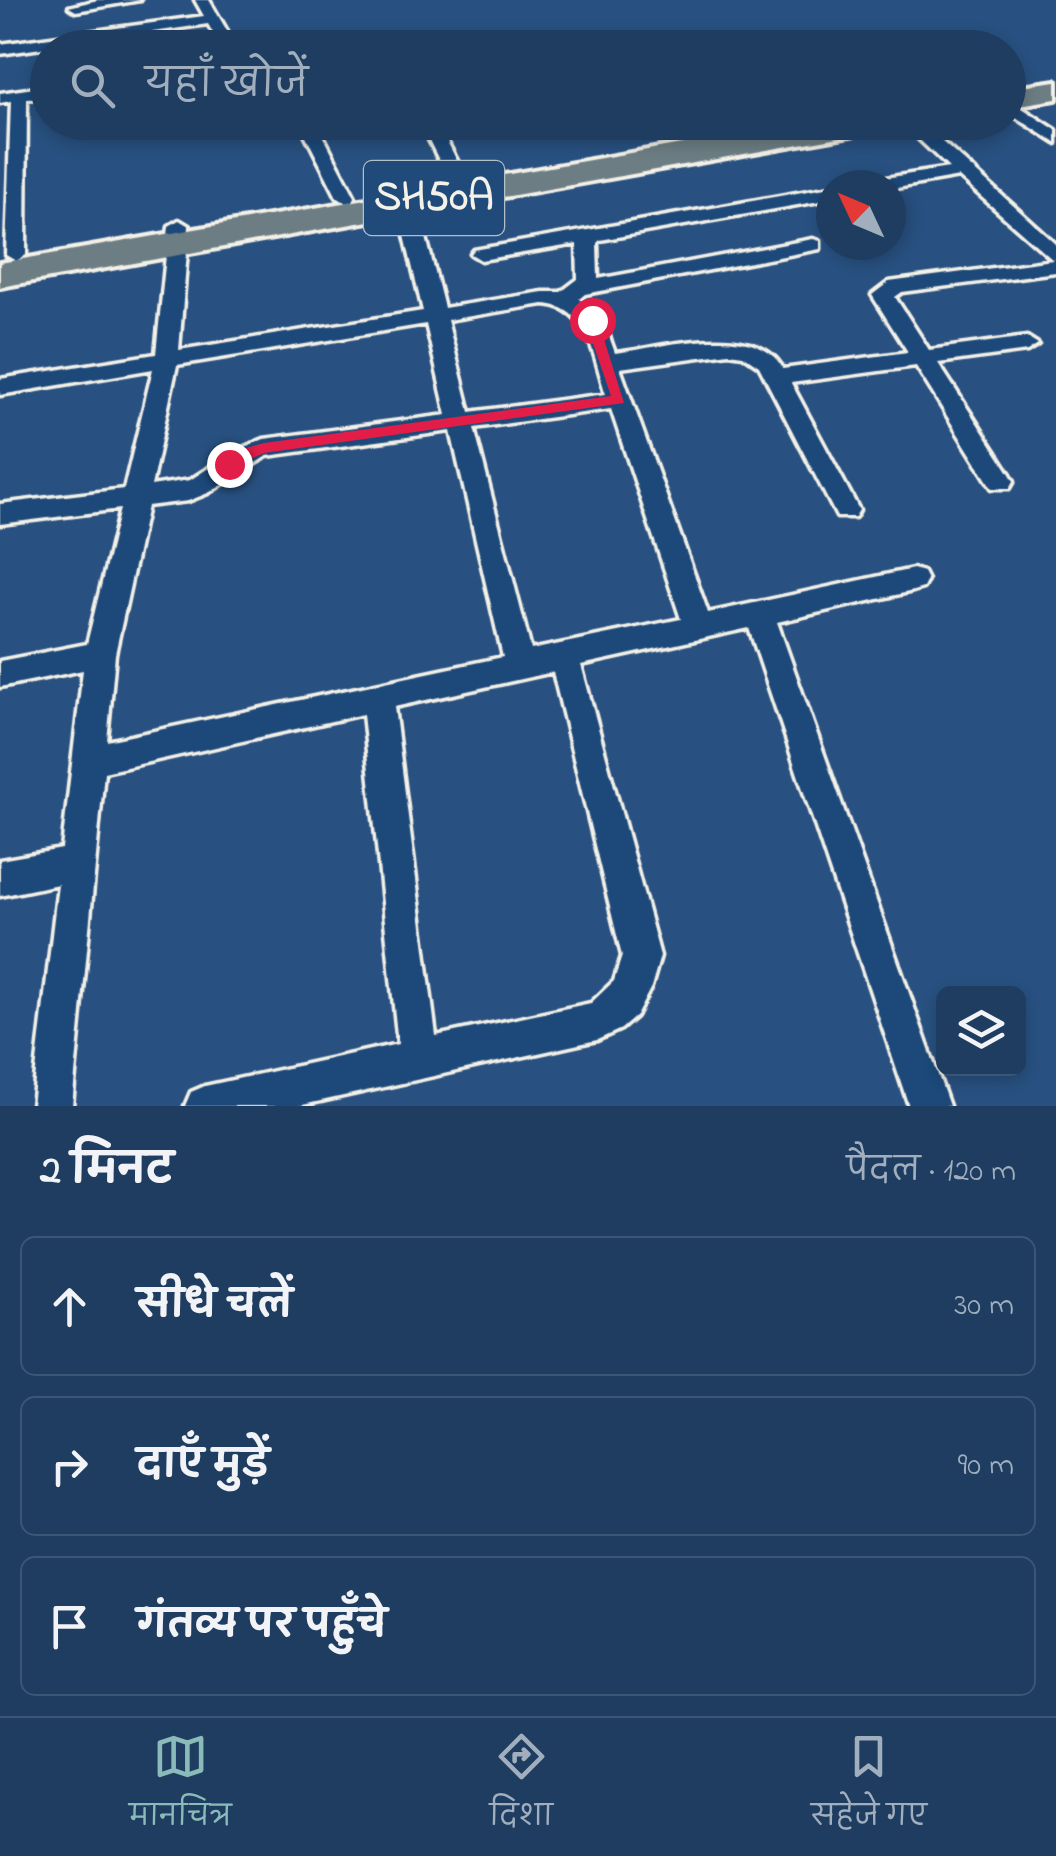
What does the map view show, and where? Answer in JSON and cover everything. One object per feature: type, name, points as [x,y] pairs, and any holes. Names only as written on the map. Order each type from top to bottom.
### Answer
[{"type":"highway","points":[[1026,83],[1056,78]]},
{"type":"highway","points":[[1026,97],[1056,90]]},
{"type":"highway","name":"SH50A","points":[[179,234],[346,197],[680,140]]},
{"type":"highway","name":"SH50A","points":[[5,262],[407,202],[764,140]]},
{"type":"street","points":[[84,30],[75,4],[133,0]]},
{"type":"street","points":[[202,0],[218,30]]},
{"type":"street","points":[[138,30],[211,20]]},
{"type":"street","points":[[0,49],[30,45]]},
{"type":"street","points":[[5,262],[10,96]]},
{"type":"street","points":[[1026,115],[1056,138]]},
{"type":"street","points":[[316,140],[346,197]]},
{"type":"street","points":[[437,140],[457,178]]},
{"type":"street","points":[[928,140],[1056,254]]},
{"type":"street","points":[[906,180],[961,171]]},
{"type":"street","points":[[480,254],[816,196]]},
{"type":"street","points":[[407,202],[520,666]]},
{"type":"street","points":[[52,1106],[100,654],[167,358],[179,234]]},
{"type":"street","points":[[573,294],[588,280],[587,242],[594,235]]},
{"type":"street","points":[[0,387],[573,294],[814,244]]},
{"type":"street","points":[[1001,480],[883,295],[887,289],[1056,266]]},
{"type":"street","points":[[573,294],[592,320],[698,627]]},
{"type":"street","points":[[777,377],[1027,344]]},
{"type":"street","points":[[606,362],[729,346],[749,349],[768,361],[846,510]]},
{"type":"street","points":[[0,514],[188,491],[209,484],[243,454],[264,448],[619,400]]},
{"type":"street","points":[[89,760],[913,580]]},
{"type":"street","points":[[759,614],[929,1106]]},
{"type":"street","points":[[0,674],[100,654]]},
{"type":"street","points":[[205,1106],[597,1021],[618,1010],[634,988],[641,956],[564,656]]},
{"type":"street","points":[[377,697],[418,1060]]},
{"type":"street","points":[[0,878],[78,863]]},
{"type":"route","points":[[229,464],[243,454],[264,448],[619,400],[592,320]]}]
